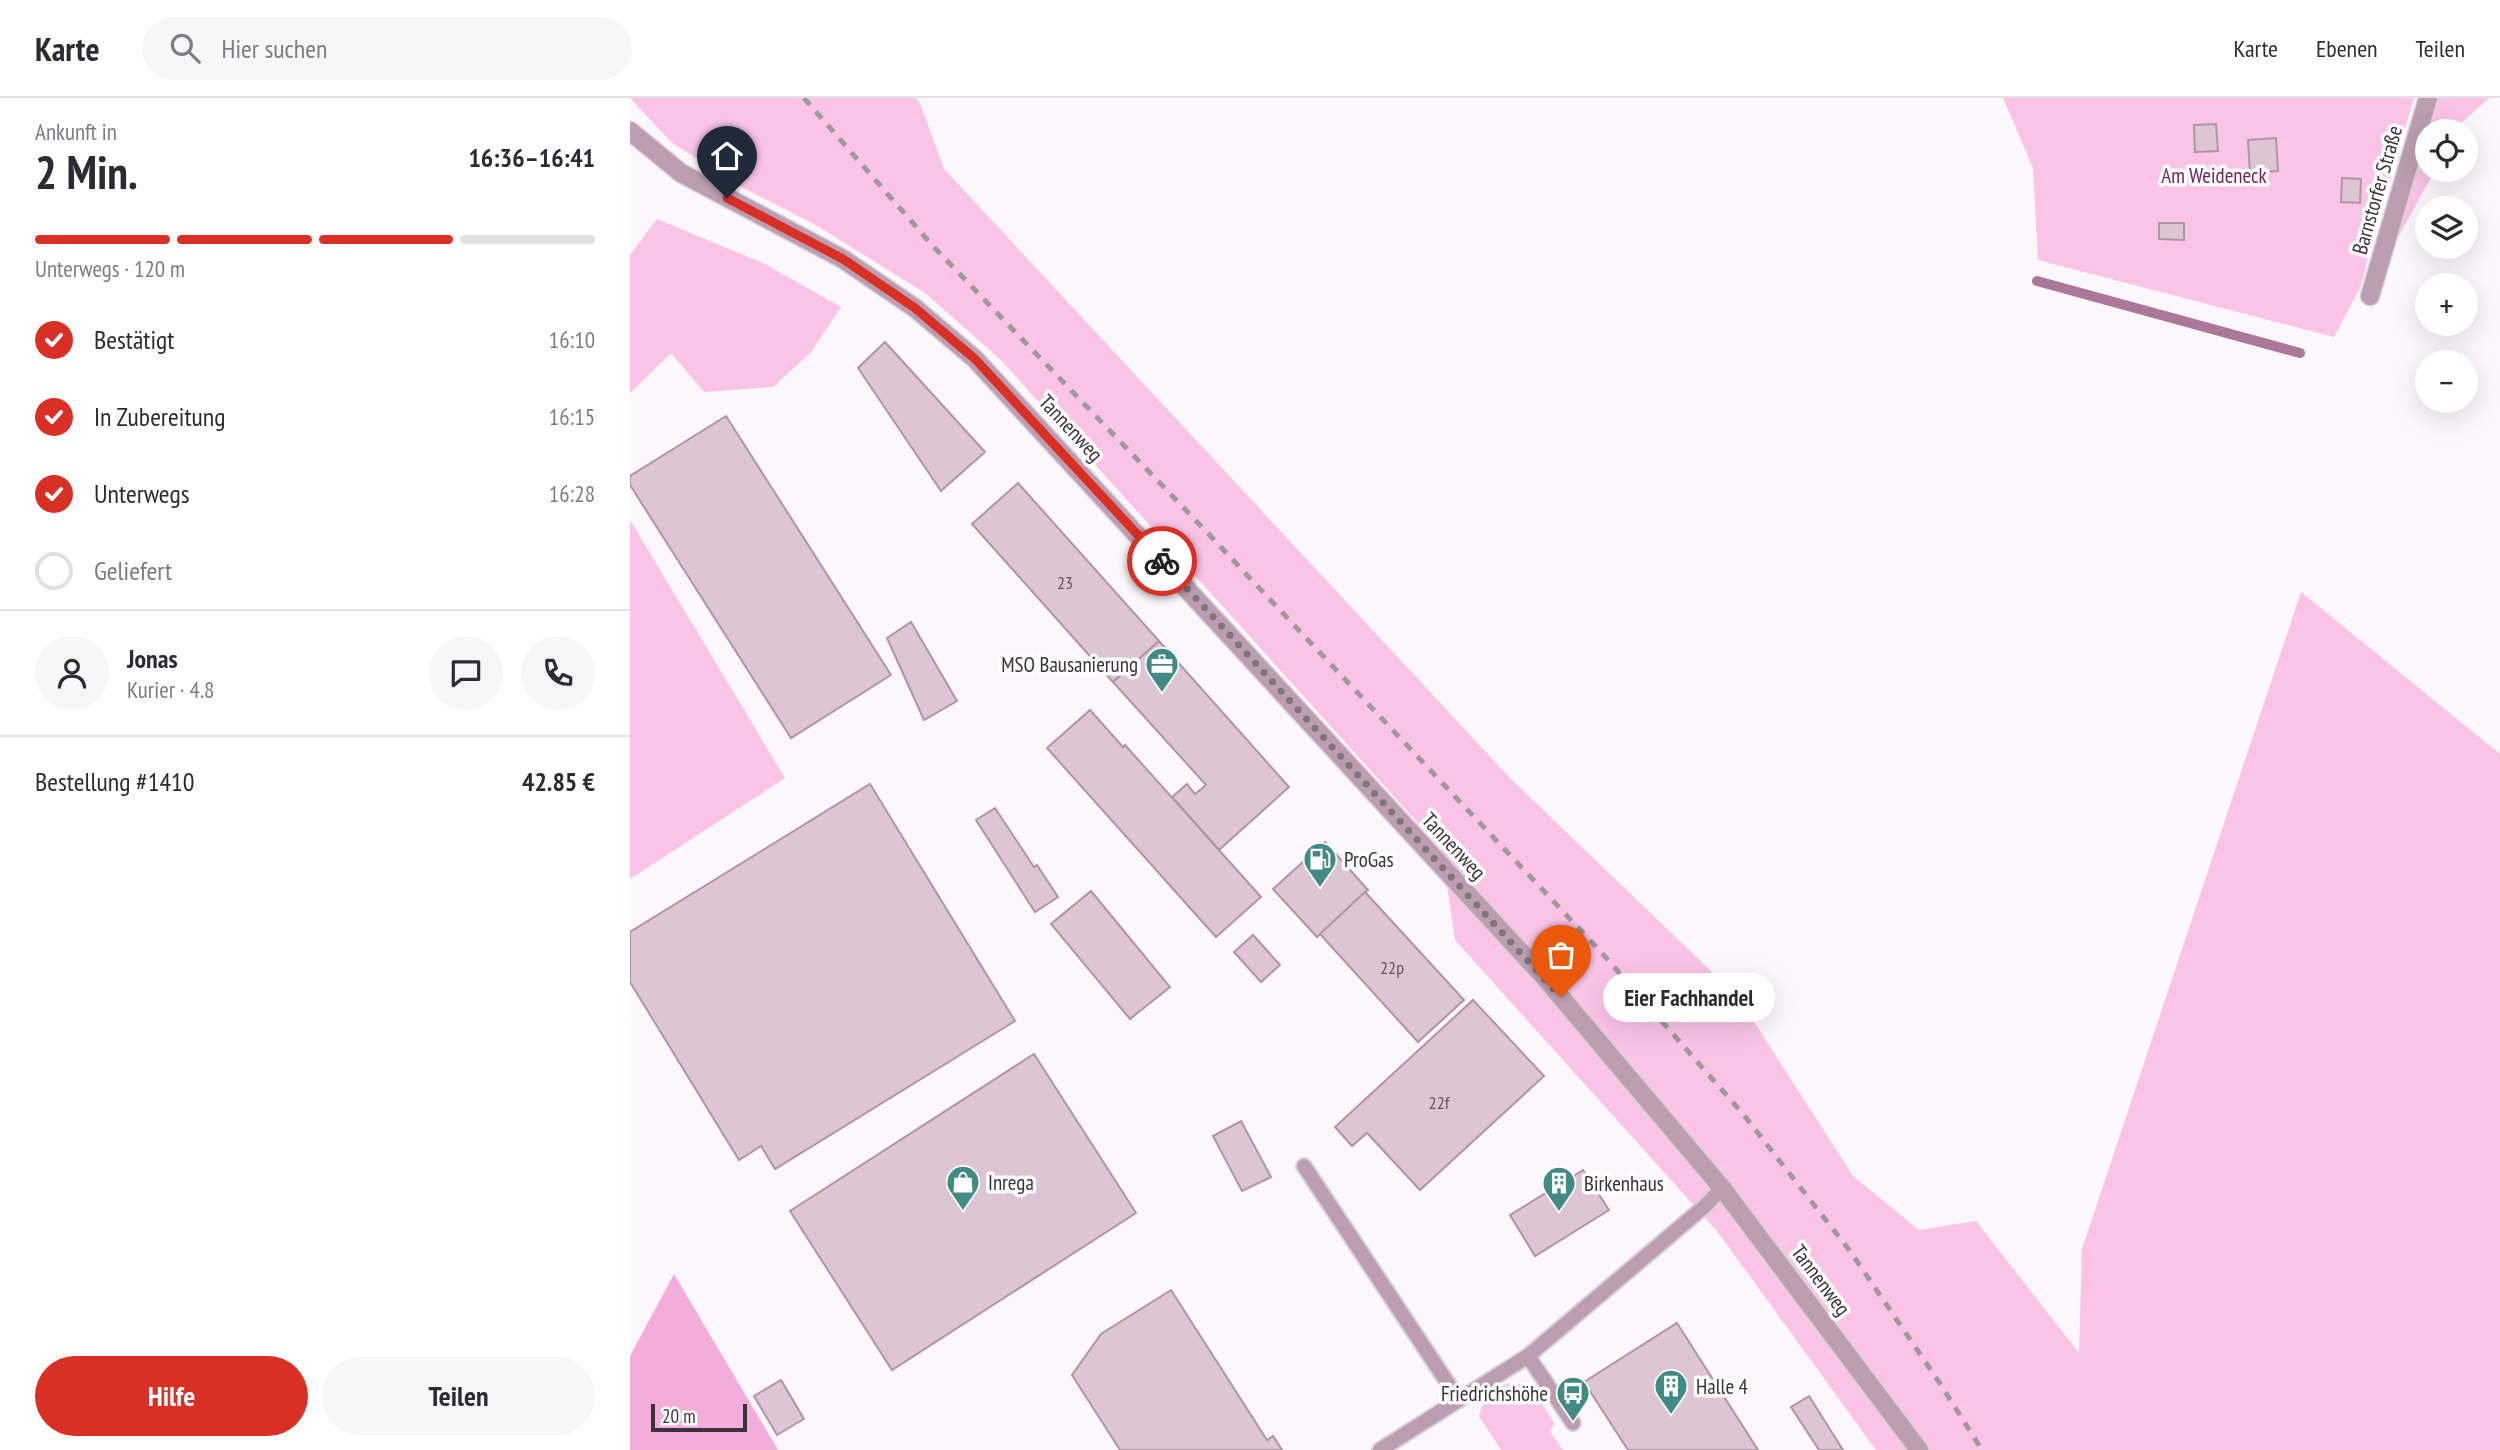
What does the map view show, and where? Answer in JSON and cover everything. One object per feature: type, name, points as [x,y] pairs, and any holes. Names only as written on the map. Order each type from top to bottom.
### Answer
[{"type":"street","name":"Barnstorfer Straße","points":[[2370,296],[2428,98]]},
{"type":"street","name":"Tannenweg","points":[[630,131],[681,173],[843,259],[915,308],[975,359],[1544,977],[1722,1188],[1919,1450]]},
{"type":"lane","points":[[1304,1167],[1459,1400]]},
{"type":"lane","points":[[1380,1450],[1528,1356],[1722,1188]]},
{"type":"lane","points":[[1528,1356],[1573,1423]]},
{"type":"green space","points":[[630,98],[916,98],[944,169],[1510,778],[1738,997],[1853,1176],[1919,1230],[1976,1221],[2079,1353],[2082,1249],[2301,592],[2500,754],[2500,1450],[1876,1450],[1717,1231],[1455,940],[1442,850],[1001,360],[925,293],[814,224],[747,190],[672,143]]},
{"type":"green space","name":"Am Weideneck","points":[[2003,98],[2414,98],[2361,286],[2334,337],[2038,260],[2033,168]]},
{"type":"green space","points":[[2437,98],[2489,98],[2465,119],[2431,119]]},
{"type":"green space","points":[[2415,171],[2415,182],[2428,182],[2421,196],[2415,196],[2415,206],[2391,250]]},
{"type":"green space","points":[[657,219],[763,263],[841,307],[811,352],[773,387],[704,392],[671,353],[630,393],[630,255]]},
{"type":"green space","points":[[630,520],[785,778],[630,879]]},
{"type":"green space","points":[[1510,1383],[1530,1385],[1554,1423],[1550,1432],[1563,1450],[1501,1450],[1479,1416],[1490,1395]]},
{"type":"shaded area","points":[[674,1274],[778,1450],[630,1450],[630,1356]]},
{"type":"building","points":[[2216,124],[2218,151],[2195,152],[2194,125]]},
{"type":"building","points":[[2276,138],[2278,171],[2250,173],[2248,140]]},
{"type":"building","points":[[2342,178],[2361,179],[2360,203],[2341,202]]},
{"type":"building","points":[[2159,223],[2184,223],[2184,240],[2159,239]]},
{"type":"building","points":[[885,342],[985,452],[941,491],[858,368]]},
{"type":"building","points":[[726,416],[891,675],[791,738],[630,485],[630,476]]},
{"type":"building","points":[[1018,483],[1159,641],[1113,682],[972,524]]},
{"type":"building","points":[[911,622],[957,701],[924,720],[887,638]]},
{"type":"building","points":[[1159,641],[1289,787],[1219,850],[1172,797],[1187,784],[1195,794],[1206,785],[1113,682]]},
{"type":"building","points":[[1090,710],[1123,747],[1125,745],[1261,897],[1216,937],[1047,748]]},
{"type":"building","points":[[870,784],[1015,1021],[775,1169],[761,1146],[739,1160],[630,982],[630,932]]},
{"type":"building","points":[[995,808],[1034,867],[1037,865],[1058,897],[1035,912],[976,820]]},
{"type":"building","points":[[1325,842],[1368,890],[1317,937],[1273,889]]},
{"type":"building","points":[[1091,891],[1170,987],[1130,1019],[1051,924]]},
{"type":"building","points":[[1365,892],[1464,1000],[1418,1042],[1320,934]]},
{"type":"building","points":[[1253,935],[1280,965],[1261,982],[1234,952]]},
{"type":"building","points":[[1473,1000],[1544,1076],[1420,1190],[1367,1133],[1352,1146],[1335,1127]]},
{"type":"building","name":"Inrega","points":[[1034,1054],[1136,1213],[892,1370],[790,1211]]},
{"type":"building","points":[[1241,1121],[1271,1177],[1242,1191],[1213,1136]]},
{"type":"building","name":"Birkenhaus","points":[[1583,1170],[1609,1210],[1535,1256],[1510,1215]]},
{"type":"building","points":[[1171,1290],[1267,1440],[1273,1436],[1282,1450],[1120,1450],[1072,1375],[1101,1334]]},
{"type":"building","name":"Halle 4","points":[[1677,1323],[1758,1450],[1628,1450],[1584,1382]]},
{"type":"building","points":[[781,1380],[804,1419],[777,1435],[754,1396]]},
{"type":"building","points":[[1809,1396],[1843,1450],[1819,1450],[1791,1407]]},
{"type":"waterway","points":[[2037,281],[2300,353]]},
{"type":"railway","points":[[804,98],[932,245],[1202,527],[1601,952],[1743,1114],[1850,1251],[1982,1450]]},
{"type":"way so far","points":[[1162,561],[1561,997]]},
{"type":"place","name":"MSO Bausanierung","points":[[1162,694]]},
{"type":"place","name":"ProGas","points":[[1320,889]]},
{"type":"place","name":"Eier Fachhandel","points":[[1561,997]]},
{"type":"place","name":"Inrega","points":[[963,1212]]},
{"type":"place","name":"Birkenhaus","points":[[1559,1213]]},
{"type":"place","name":"Halle 4","points":[[1671,1416]]},
{"type":"place","name":"Friedrichshöhe","points":[[1573,1423]]},
{"type":"route","points":[[727,198],[843,259],[915,308],[975,359],[1162,561]]}]
